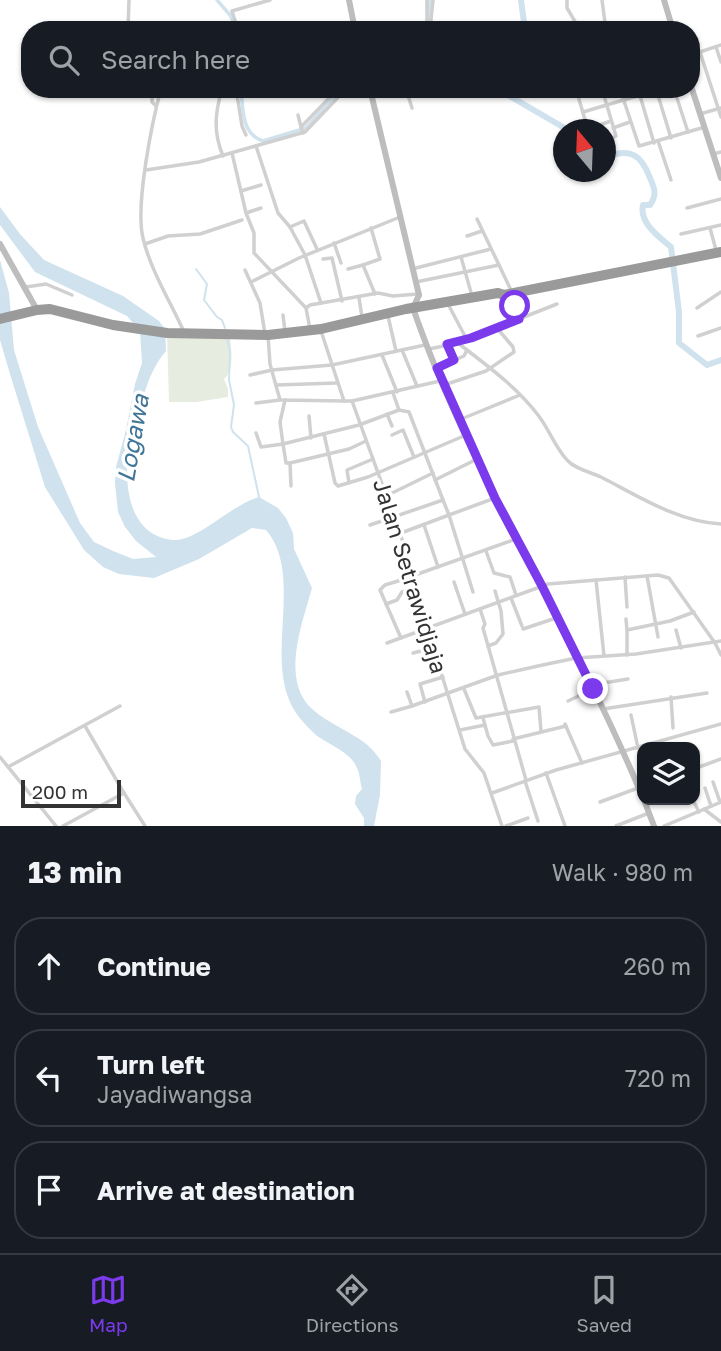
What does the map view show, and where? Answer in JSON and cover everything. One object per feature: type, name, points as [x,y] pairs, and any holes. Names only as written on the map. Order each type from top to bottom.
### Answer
[{"type":"highway","points":[[0,319],[37,310],[57,310],[113,325],[181,334],[266,335],[316,329],[719,250]]},
{"type":"street","points":[[128,21],[129,0]]},
{"type":"street","points":[[235,21],[232,11],[270,0]]},
{"type":"street","points":[[349,0],[352,21]]},
{"type":"street","points":[[427,0],[428,21]]},
{"type":"street","points":[[430,21],[433,0]]},
{"type":"street","points":[[567,0],[567,8],[575,21]]},
{"type":"street","points":[[602,0],[605,21]]},
{"type":"street","points":[[664,0],[670,21]]},
{"type":"street","points":[[721,62],[718,46],[700,52],[721,117]]},
{"type":"street","points":[[152,98],[157,107]]},
{"type":"street","points":[[160,98],[146,170],[142,225],[145,244],[181,334]]},
{"type":"street","points":[[219,98],[216,106],[216,138],[223,156]]},
{"type":"street","points":[[237,98],[246,135]]},
{"type":"street","points":[[302,130],[330,98]]},
{"type":"street","points":[[146,170],[223,156],[311,128],[338,98]]},
{"type":"street","points":[[372,98],[419,295],[410,309],[495,498],[558,617],[637,783]]},
{"type":"street","points":[[410,98],[412,107]]},
{"type":"street","points":[[579,98],[585,119]]},
{"type":"street","points":[[603,98],[610,119]]},
{"type":"street","points":[[583,112],[627,98]]},
{"type":"street","points":[[641,98],[671,180]]},
{"type":"street","points":[[660,98],[671,138]]},
{"type":"street","points":[[677,98],[688,132]]},
{"type":"street","points":[[695,98],[721,175]]},
{"type":"street","points":[[623,100],[639,146],[705,128]]},
{"type":"street","points":[[700,114],[720,108]]},
{"type":"street","points":[[299,115],[302,130]]},
{"type":"street","points":[[616,127],[630,122]]},
{"type":"street","points":[[256,146],[278,213],[305,255],[321,303]]},
{"type":"street","points":[[713,154],[721,152]]},
{"type":"street","points":[[232,153],[246,213],[254,233],[254,254],[306,308],[332,365],[344,401]]},
{"type":"street","points":[[241,191],[261,185]]},
{"type":"street","points":[[687,208],[721,199]]},
{"type":"street","points":[[246,213],[261,208]]},
{"type":"street","points":[[251,282],[305,255],[400,217]]},
{"type":"street","points":[[477,219],[511,290],[519,319]]},
{"type":"street","points":[[145,244],[169,236],[200,234],[242,220]]},
{"type":"street","points":[[290,228],[304,221],[317,250]]},
{"type":"street","points":[[681,234],[721,225]]},
{"type":"street","points":[[348,269],[380,259],[371,228]]},
{"type":"street","points":[[710,228],[719,250]]},
{"type":"street","points":[[467,236],[482,231]]},
{"type":"street","points":[[334,243],[341,263]]},
{"type":"street","points":[[0,244],[37,310]]},
{"type":"street","points":[[412,269],[491,249]]},
{"type":"street","points":[[461,257],[473,298]]},
{"type":"street","points":[[323,259],[332,258],[342,301]]},
{"type":"street","points":[[363,265],[376,294]]},
{"type":"street","points":[[416,282],[499,265]]},
{"type":"street","points":[[244,270],[264,317],[272,370],[283,400],[280,422],[286,463],[329,455],[366,441]]},
{"type":"street","points":[[26,287],[46,284],[72,295]]},
{"type":"street","points":[[697,308],[721,292]]},
{"type":"street","points":[[306,308],[310,305],[376,294],[419,295],[434,305]]},
{"type":"street","points":[[359,298],[362,319]]},
{"type":"street","points":[[447,302],[467,340]]},
{"type":"street","points":[[250,375],[272,370],[332,365],[396,351],[457,343],[557,304]]},
{"type":"street","points":[[387,314],[396,351]]},
{"type":"street","points":[[283,315],[285,333]]},
{"type":"street","points":[[256,404],[283,400],[352,401],[443,383],[490,369],[514,350],[498,328]]},
{"type":"street","points":[[698,336],[721,328]]},
{"type":"street","points":[[457,343],[490,369],[541,418],[570,464],[671,511],[721,524]]},
{"type":"street","points":[[447,344],[454,360]]},
{"type":"street","points":[[402,350],[417,387]]},
{"type":"street","points":[[437,368],[464,356],[467,351]]},
{"type":"street","points":[[382,355],[399,410]]},
{"type":"street","points":[[276,385],[338,383]]},
{"type":"street","points":[[459,420],[520,396]]},
{"type":"street","name":"Jalan Setrawidjaja","points":[[352,401],[396,516],[414,588],[465,749],[482,770],[504,826]]},
{"type":"street","points":[[256,433],[261,447],[283,444],[359,425],[399,410],[409,412],[449,515],[472,592]]},
{"type":"street","points":[[387,414],[392,426]]},
{"type":"street","points":[[309,416],[311,438]]},
{"type":"street","points":[[392,435],[403,430],[414,457]]},
{"type":"street","points":[[324,434],[338,486],[379,472],[466,435]]},
{"type":"street","points":[[349,483],[347,470],[373,459]]},
{"type":"street","points":[[435,480],[477,459]]},
{"type":"street","points":[[290,463],[290,486]]},
{"type":"street","points":[[388,495],[433,473]]},
{"type":"street","points":[[401,533],[495,498]]},
{"type":"street","points":[[370,525],[443,500]]},
{"type":"street","points":[[424,525],[438,566]]},
{"type":"street","points":[[401,638],[380,588],[516,538]]},
{"type":"street","points":[[486,550],[494,573],[510,577],[516,595]]},
{"type":"street","points":[[647,576],[658,638]]},
{"type":"street","points":[[387,643],[542,586],[625,577],[666,576],[694,612],[721,655]]},
{"type":"street","points":[[625,577],[627,607]]},
{"type":"street","points":[[596,580],[604,656]]},
{"type":"street","points":[[454,582],[465,614]]},
{"type":"street","points":[[386,604],[397,600],[402,592],[414,588]]},
{"type":"street","points":[[488,646],[496,643],[503,635],[495,591]]},
{"type":"street","points":[[511,598],[523,628],[558,617]]},
{"type":"street","points":[[480,609],[485,624],[482,628],[498,675],[538,821]]},
{"type":"street","points":[[627,630],[694,612]]},
{"type":"street","points":[[626,619],[627,655]]},
{"type":"street","points":[[676,630],[681,648]]},
{"type":"street","points":[[391,712],[464,689],[498,675],[576,658],[627,655],[721,641]]},
{"type":"street","points":[[412,653],[433,648]]},
{"type":"street","points":[[425,702],[420,684],[443,677]]},
{"type":"street","points":[[568,701],[592,687],[628,679]]},
{"type":"street","points":[[464,689],[476,718],[539,707],[541,731]]},
{"type":"street","points":[[407,692],[412,706]]},
{"type":"street","points":[[603,709],[707,693]]},
{"type":"street","points":[[671,697],[673,727]]},
{"type":"street","points":[[8,767],[120,706]]},
{"type":"street","points":[[631,715],[637,743]]},
{"type":"street","points":[[484,718],[494,746],[566,725],[582,763]]},
{"type":"street","points":[[659,742],[721,724]]},
{"type":"street","points":[[459,730],[485,725]]},
{"type":"street","points":[[85,726],[145,826]]},
{"type":"street","points":[[492,793],[546,773],[637,748]]},
{"type":"street","points":[[0,757],[56,826]]},
{"type":"street","points":[[700,766],[721,759]]},
{"type":"street","points":[[546,773],[565,826]]},
{"type":"street","points":[[664,826],[721,802],[713,782]]},
{"type":"street","points":[[705,788],[711,806]]},
{"type":"street","points":[[63,826],[124,789]]},
{"type":"street","points":[[600,802],[637,789]]},
{"type":"street","points":[[646,805],[654,826]]},
{"type":"street","points":[[696,805],[699,812]]},
{"type":"street","points":[[704,809],[721,822]]},
{"type":"street","points":[[616,826],[649,813]]},
{"type":"street","points":[[504,826],[528,818]]},
{"type":"shaded area","points":[[167,333],[230,336],[231,365],[224,379],[228,397],[196,402],[169,402]]},
{"type":"water","points":[[0,207],[44,260],[123,296],[159,321],[165,329],[166,351],[147,386],[130,444],[127,465],[133,508],[147,529],[159,537],[182,539],[259,497],[278,508],[286,518],[293,533],[294,549],[312,588],[295,663],[300,693],[315,711],[362,741],[381,761],[380,795],[374,826],[364,826],[364,818],[355,804],[356,796],[362,789],[354,762],[312,731],[296,713],[288,697],[283,677],[282,567],[277,547],[266,530],[252,528],[199,559],[154,578],[119,574],[103,567],[84,550],[45,487],[0,340],[0,260],[9,293],[14,350],[38,427],[80,523],[94,542],[113,551],[133,559],[156,557],[136,541],[125,527],[118,512],[115,483],[116,467],[142,363],[140,331],[127,316],[35,272],[0,225]]},
{"type":"waterway","points":[[217,0],[233,21]]},
{"type":"waterway","points":[[429,21],[430,0]]},
{"type":"waterway","points":[[521,0],[524,21]]},
{"type":"waterway","points":[[242,98],[244,120],[251,133],[263,141],[306,128],[333,98]]},
{"type":"waterway","points":[[513,98],[553,121]]},
{"type":"waterway","points":[[616,154],[628,153],[638,158],[653,185],[652,201],[650,205],[643,205],[643,212],[647,224],[671,247],[679,312],[679,343],[707,365],[721,360]]},
{"type":"waterway","points":[[196,269],[207,284],[204,300],[222,320],[225,328]]},
{"type":"waterway","points":[[227,337],[230,352],[229,380],[234,405],[231,427],[248,446],[259,497]]},
{"type":"route","points":[[515,306],[519,319],[457,343],[447,344],[454,360],[437,368],[495,498],[593,689]]},
{"type":"water label","name":"Logawa","points":[[132,438]]}]
